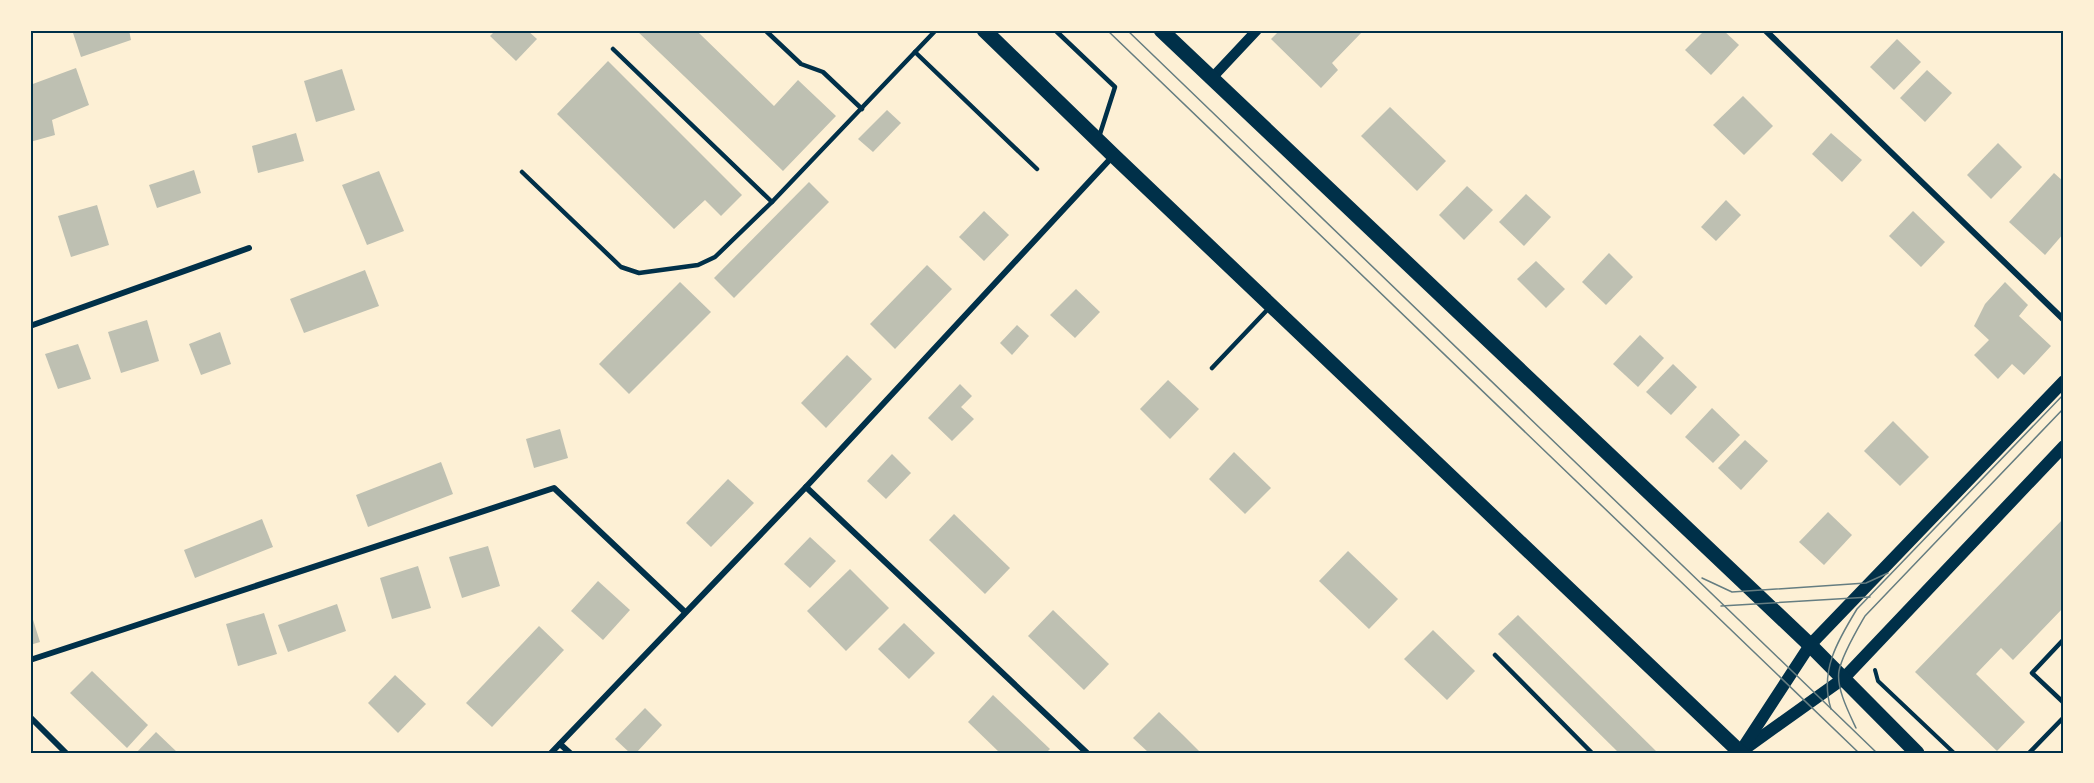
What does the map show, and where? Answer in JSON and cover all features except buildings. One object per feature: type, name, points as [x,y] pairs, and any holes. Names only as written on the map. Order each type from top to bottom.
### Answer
[{"type":"main road","points":[[984,30],[1740,753]]},
{"type":"main road","points":[[1161,30],[1810,645],[1917,753]]},
{"type":"main road","points":[[1740,753],[1810,645],[2064,381]]},
{"type":"main road","points":[[1740,753],[1844,678],[2064,446]]},
{"type":"street","points":[[1211,79],[1257,30]]},
{"type":"street","points":[[1765,30],[2064,320]]},
{"type":"street","points":[[551,753],[806,487],[1113,155]]},
{"type":"street","points":[[30,326],[249,248]]},
{"type":"street","points":[[806,487],[1087,753]]},
{"type":"street","points":[[30,660],[554,488],[685,612]]},
{"type":"street","points":[[30,717],[66,753]]},
{"type":"street","points":[[560,744],[570,753]]},
{"type":"lane","points":[[765,30],[801,64],[823,72],[862,109]]},
{"type":"lane","points":[[522,172],[621,267],[639,273],[698,265],[715,257],[772,202],[936,30]]},
{"type":"lane","points":[[1055,30],[1114,87],[1098,140]]},
{"type":"lane","points":[[613,49],[772,202]]},
{"type":"lane","points":[[915,52],[1037,169]]},
{"type":"lane","points":[[1212,368],[1271,306]]},
{"type":"lane","points":[[2064,639],[2032,672],[2064,703]]},
{"type":"lane","points":[[1495,656],[1592,753]]},
{"type":"lane","points":[[2029,753],[2064,717]]},
{"type":"path","points":[[1874,667],[1878,681],[1954,753]]},
{"type":"tram line","points":[[1107,30],[1859,753]]},
{"type":"tram line","points":[[1127,30],[1877,753]]},
{"type":"tram line","points":[[1831,709],[1827,682],[1832,656],[1857,609],[2064,394]]},
{"type":"tram line","points":[[1856,728],[1841,693],[1839,671],[1846,650],[1865,616],[2064,408]]},
{"type":"tram line","points":[[1702,578],[1732,592],[1866,583],[1888,573]]},
{"type":"tram line","points":[[1721,606],[1870,597]]}]
